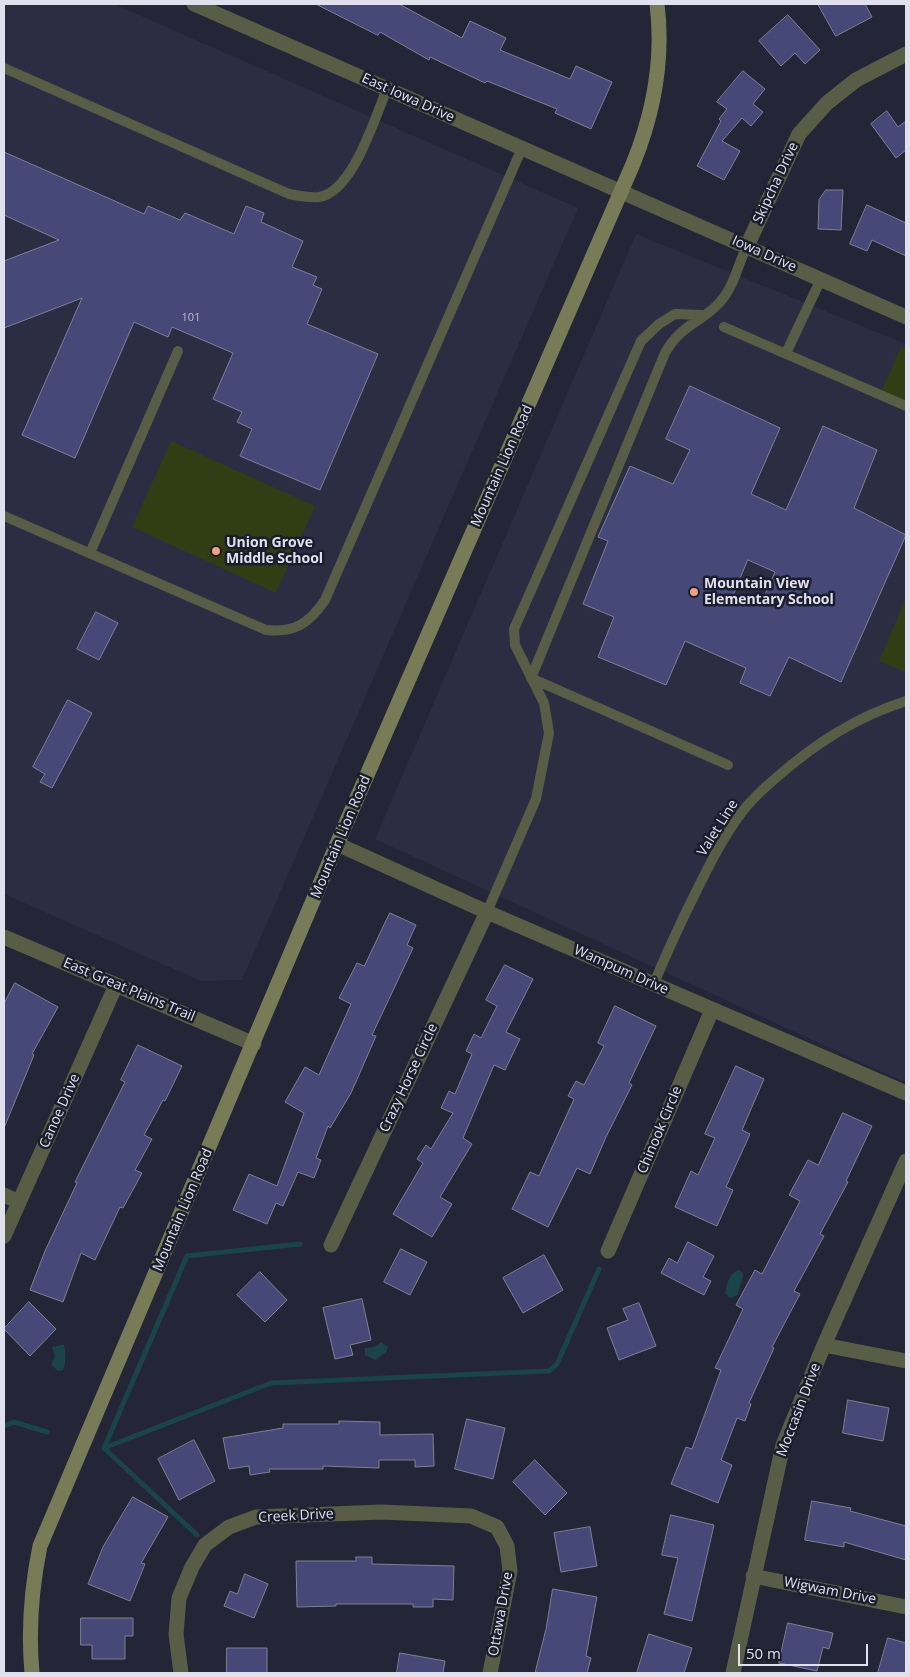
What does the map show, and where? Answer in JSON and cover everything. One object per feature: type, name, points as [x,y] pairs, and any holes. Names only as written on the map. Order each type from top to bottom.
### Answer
[{"type":"street","name":"East Iowa Drive","points":[[194,4],[622,192]]},
{"type":"street","name":"Mountain Lion Road","points":[[32,1673],[28,1636],[31,1590],[40,1546],[337,844],[622,192],[644,136],[657,89],[660,50],[657,4]]},
{"type":"street","name":"Skipcha Drive","points":[[747,246],[799,134],[827,102],[856,80],[906,54]]},
{"type":"street","name":"Iowa Drive","points":[[622,192],[906,317]]},
{"type":"street","name":"Wampum Drive","points":[[337,844],[487,912],[906,1093]]},
{"type":"street","name":"Crazy Horse Circle","points":[[331,1246],[487,912]]},
{"type":"street","name":"East Great Plains Trail","points":[[4,936],[254,1044]]},
{"type":"street","name":"Canoe Drive","points":[[4,1236],[116,985]]},
{"type":"street","name":"Chinook Circle","points":[[608,1251],[712,1010]]},
{"type":"street","name":"Moccasin Drive","points":[[733,1673],[783,1445],[824,1345],[906,1161]]},
{"type":"street","points":[[4,1196],[20,1202]]},
{"type":"street","points":[[824,1345],[906,1362]]},
{"type":"street","name":"Creek Drive","points":[[181,1673],[176,1634],[179,1598],[192,1567],[205,1545],[229,1527],[256,1517],[381,1512],[471,1516],[497,1527]]},
{"type":"street","name":"Ottawa Drive","points":[[490,1673],[510,1571],[507,1546],[497,1527]]},
{"type":"street","name":"Wigwam Drive","points":[[753,1576],[906,1607]]},
{"type":"lane","points":[[4,68],[289,194],[305,197],[321,196],[336,187],[350,173],[388,89]]},
{"type":"lane","points":[[4,516],[266,630],[281,631],[294,628],[317,613],[325,600],[522,148]]},
{"type":"lane","points":[[531,678],[665,353],[672,340],[685,327],[719,303],[732,284],[747,246]]},
{"type":"lane","points":[[786,353],[821,279]]},
{"type":"lane","points":[[487,912],[536,799],[549,733],[544,703],[516,645],[514,629],[641,341],[659,324],[675,314],[703,315]]},
{"type":"lane","points":[[724,327],[906,406]]},
{"type":"lane","points":[[90,554],[178,351]]},
{"type":"lane","points":[[531,678],[728,765]]},
{"type":"lane","name":"Valet Line","points":[[654,984],[692,900],[725,837],[756,795],[804,752],[845,726],[906,701]]},
{"type":"shaded area","name":"Union Grove Middle School","points":[[4,4],[114,4],[578,208],[242,980],[201,981],[4,894]]},
{"type":"shaded area","name":"Mountain View Elementary School","points":[[636,234],[906,344],[906,1083],[375,839]]},
{"type":"shaded area","points":[[739,1270],[743,1273],[743,1276],[738,1295],[730,1298],[725,1293],[728,1283],[733,1273]]},
{"type":"shaded area","points":[[381,1342],[388,1347],[386,1352],[375,1360],[365,1355],[365,1348],[374,1347]]},
{"type":"shaded area","points":[[61,1345],[65,1347],[65,1361],[63,1370],[58,1371],[51,1365],[55,1356],[52,1347]]},
{"type":"green space","points":[[901,347],[906,349],[906,404],[880,394]]},
{"type":"green space","points":[[171,441],[315,506],[276,593],[132,527]]},
{"type":"green space","points":[[906,598],[906,672],[879,661]]},
{"type":"building","points":[[316,4],[399,4],[462,38],[470,21],[506,38],[500,50],[570,79],[576,66],[612,82],[591,129],[555,113],[557,109],[487,81],[485,83],[430,57],[429,60],[380,32],[378,35]]},
{"type":"building","points":[[818,4],[865,4],[872,17],[836,36]]},
{"type":"building","points":[[788,15],[820,50],[805,64],[795,53],[781,66],[759,41]]},
{"type":"building","points":[[743,71],[765,89],[753,104],[763,112],[751,126],[742,118],[722,141],[740,151],[724,180],[697,166],[721,121],[719,119],[727,109],[717,102]]},
{"type":"building","points":[[887,111],[898,127],[906,121],[906,150],[896,158],[871,124]]},
{"type":"building","points":[[4,152],[144,214],[148,206],[180,220],[185,213],[234,234],[246,206],[264,213],[261,222],[303,241],[292,267],[317,277],[313,285],[322,289],[307,324],[378,354],[320,490],[240,456],[252,429],[237,422],[242,412],[213,399],[233,353],[172,327],[168,337],[134,322],[75,458],[22,435],[82,298],[4,328],[4,261],[59,240],[4,215]]},
{"type":"building","points":[[826,190],[843,190],[841,230],[818,229],[819,200]]},
{"type":"building","points":[[867,205],[906,223],[906,256],[872,240],[867,251],[850,244]]},
{"type":"building","points":[[690,386],[780,428],[751,494],[786,510],[823,426],[877,450],[854,508],[906,535],[841,682],[789,657],[770,696],[740,683],[746,668],[685,641],[666,685],[598,657],[614,617],[583,604],[608,541],[598,537],[630,466],[673,484],[690,450],[666,439]],"holes":[[[748,560],[775,572],[760,606],[734,594]]]},
{"type":"building","points":[[96,612],[118,623],[99,660],[77,649]]},
{"type":"building","points":[[68,700],[92,713],[52,788],[40,782],[45,774],[33,767]]},
{"type":"building","points":[[390,913],[416,925],[407,945],[413,948],[372,1035],[376,1036],[351,1093],[330,1128],[328,1126],[316,1158],[321,1160],[314,1178],[298,1172],[283,1206],[276,1203],[267,1224],[233,1210],[249,1174],[277,1186],[304,1113],[285,1102],[305,1067],[319,1075],[351,1004],[339,998],[357,963],[364,966]]},
{"type":"building","points":[[505,965],[533,979],[506,1032],[520,1039],[505,1070],[494,1065],[463,1138],[472,1144],[440,1197],[452,1204],[432,1237],[393,1214],[423,1163],[417,1159],[426,1145],[431,1149],[453,1113],[441,1108],[449,1091],[455,1094],[472,1054],[466,1051],[474,1034],[481,1038],[497,1006],[486,1000]]},
{"type":"building","points":[[15,983],[58,1007],[32,1054],[34,1055],[4,1128],[4,1004]]},
{"type":"building","points":[[615,1006],[656,1026],[629,1083],[632,1085],[590,1174],[577,1168],[548,1227],[512,1209],[530,1172],[539,1176],[574,1099],[568,1096],[576,1081],[584,1085],[604,1046],[598,1043]]},
{"type":"building","points":[[138,1045],[182,1066],[165,1101],[163,1100],[144,1135],[152,1139],[135,1170],[142,1173],[123,1208],[120,1207],[95,1260],[81,1253],[63,1302],[30,1290],[45,1251],[77,1183],[75,1182],[125,1082],[121,1080]]},
{"type":"building","points":[[736,1066],[764,1079],[742,1130],[750,1134],[726,1187],[733,1190],[717,1226],[675,1207],[691,1171],[698,1175],[715,1138],[705,1134]]},
{"type":"building","points":[[843,1113],[872,1126],[846,1181],[848,1182],[820,1234],[824,1236],[794,1291],[800,1294],[772,1347],[774,1348],[749,1403],[751,1404],[745,1421],[737,1418],[721,1460],[732,1465],[718,1503],[671,1484],[686,1447],[692,1449],[721,1370],[715,1368],[743,1309],[736,1305],[755,1270],[762,1274],[800,1201],[789,1195],[808,1160],[818,1165]]},
{"type":"building","points":[[688,1242],[714,1256],[703,1277],[711,1281],[704,1295],[661,1273],[669,1258],[677,1263]]},
{"type":"building","points":[[401,1249],[427,1262],[410,1295],[384,1282]]},
{"type":"building","points":[[544,1255],[563,1290],[523,1313],[503,1278]]},
{"type":"building","points":[[260,1272],[287,1300],[265,1322],[237,1295]]},
{"type":"building","points":[[362,1299],[371,1340],[350,1345],[353,1355],[335,1359],[323,1308]]},
{"type":"building","points":[[29,1302],[56,1329],[30,1356],[4,1329]]},
{"type":"building","points":[[639,1303],[656,1346],[619,1360],[607,1328],[628,1320],[623,1309]]},
{"type":"building","points":[[848,1400],[889,1408],[883,1441],[843,1433]]},
{"type":"building","points":[[467,1419],[505,1428],[493,1479],[455,1469]]},
{"type":"building","points":[[339,1421],[380,1422],[380,1435],[433,1434],[434,1466],[415,1467],[415,1460],[379,1460],[379,1468],[323,1466],[323,1469],[269,1469],[270,1472],[250,1475],[249,1466],[229,1469],[223,1438],[283,1428],[283,1424],[339,1424]]},
{"type":"building","points":[[194,1440],[215,1481],[179,1500],[158,1459]]},
{"type":"building","points":[[535,1460],[567,1493],[545,1515],[513,1482]]},
{"type":"building","points":[[133,1497],[168,1517],[141,1563],[145,1564],[130,1601],[88,1584],[103,1547]]},
{"type":"building","points":[[812,1501],[851,1508],[850,1511],[906,1526],[906,1560],[844,1542],[844,1547],[805,1540]]},
{"type":"building","points":[[671,1515],[714,1525],[692,1621],[664,1614],[678,1558],[662,1555]]},
{"type":"building","points":[[590,1527],[597,1566],[561,1572],[554,1533]]},
{"type":"building","points":[[356,1557],[372,1557],[372,1564],[454,1566],[453,1600],[433,1599],[433,1607],[413,1607],[413,1604],[336,1604],[336,1606],[297,1607],[296,1561],[356,1561]]},
{"type":"building","points":[[245,1574],[268,1584],[254,1618],[224,1606],[230,1591],[237,1594]]},
{"type":"building","points":[[553,1589],[597,1597],[586,1656],[591,1658],[587,1673],[535,1673],[546,1629]]},
{"type":"building","points":[[81,1618],[133,1618],[133,1636],[125,1636],[125,1659],[92,1659],[92,1645],[81,1645]]},
{"type":"building","points":[[788,1623],[833,1633],[829,1649],[823,1647],[817,1671],[779,1663]]},
{"type":"building","points":[[649,1634],[692,1648],[684,1673],[637,1673]]},
{"type":"building","points":[[888,1638],[906,1643],[906,1673],[878,1673]]},
{"type":"building","points":[[227,1648],[267,1648],[267,1673],[227,1673]]},
{"type":"building","points":[[400,1653],[445,1661],[443,1673],[397,1673]]},
{"type":"waterway","points":[[104,1448],[187,1256],[300,1244]]},
{"type":"waterway","points":[[104,1448],[271,1383],[549,1371],[557,1364],[599,1269]]},
{"type":"waterway","points":[[4,1426],[14,1422],[47,1432]]},
{"type":"waterway","points":[[104,1448],[197,1535]]},
{"type":"place","name":"Union Grove Middle School","points":[[216,551]]},
{"type":"place","name":"Mountain View Elementary School","points":[[694,592]]}]
